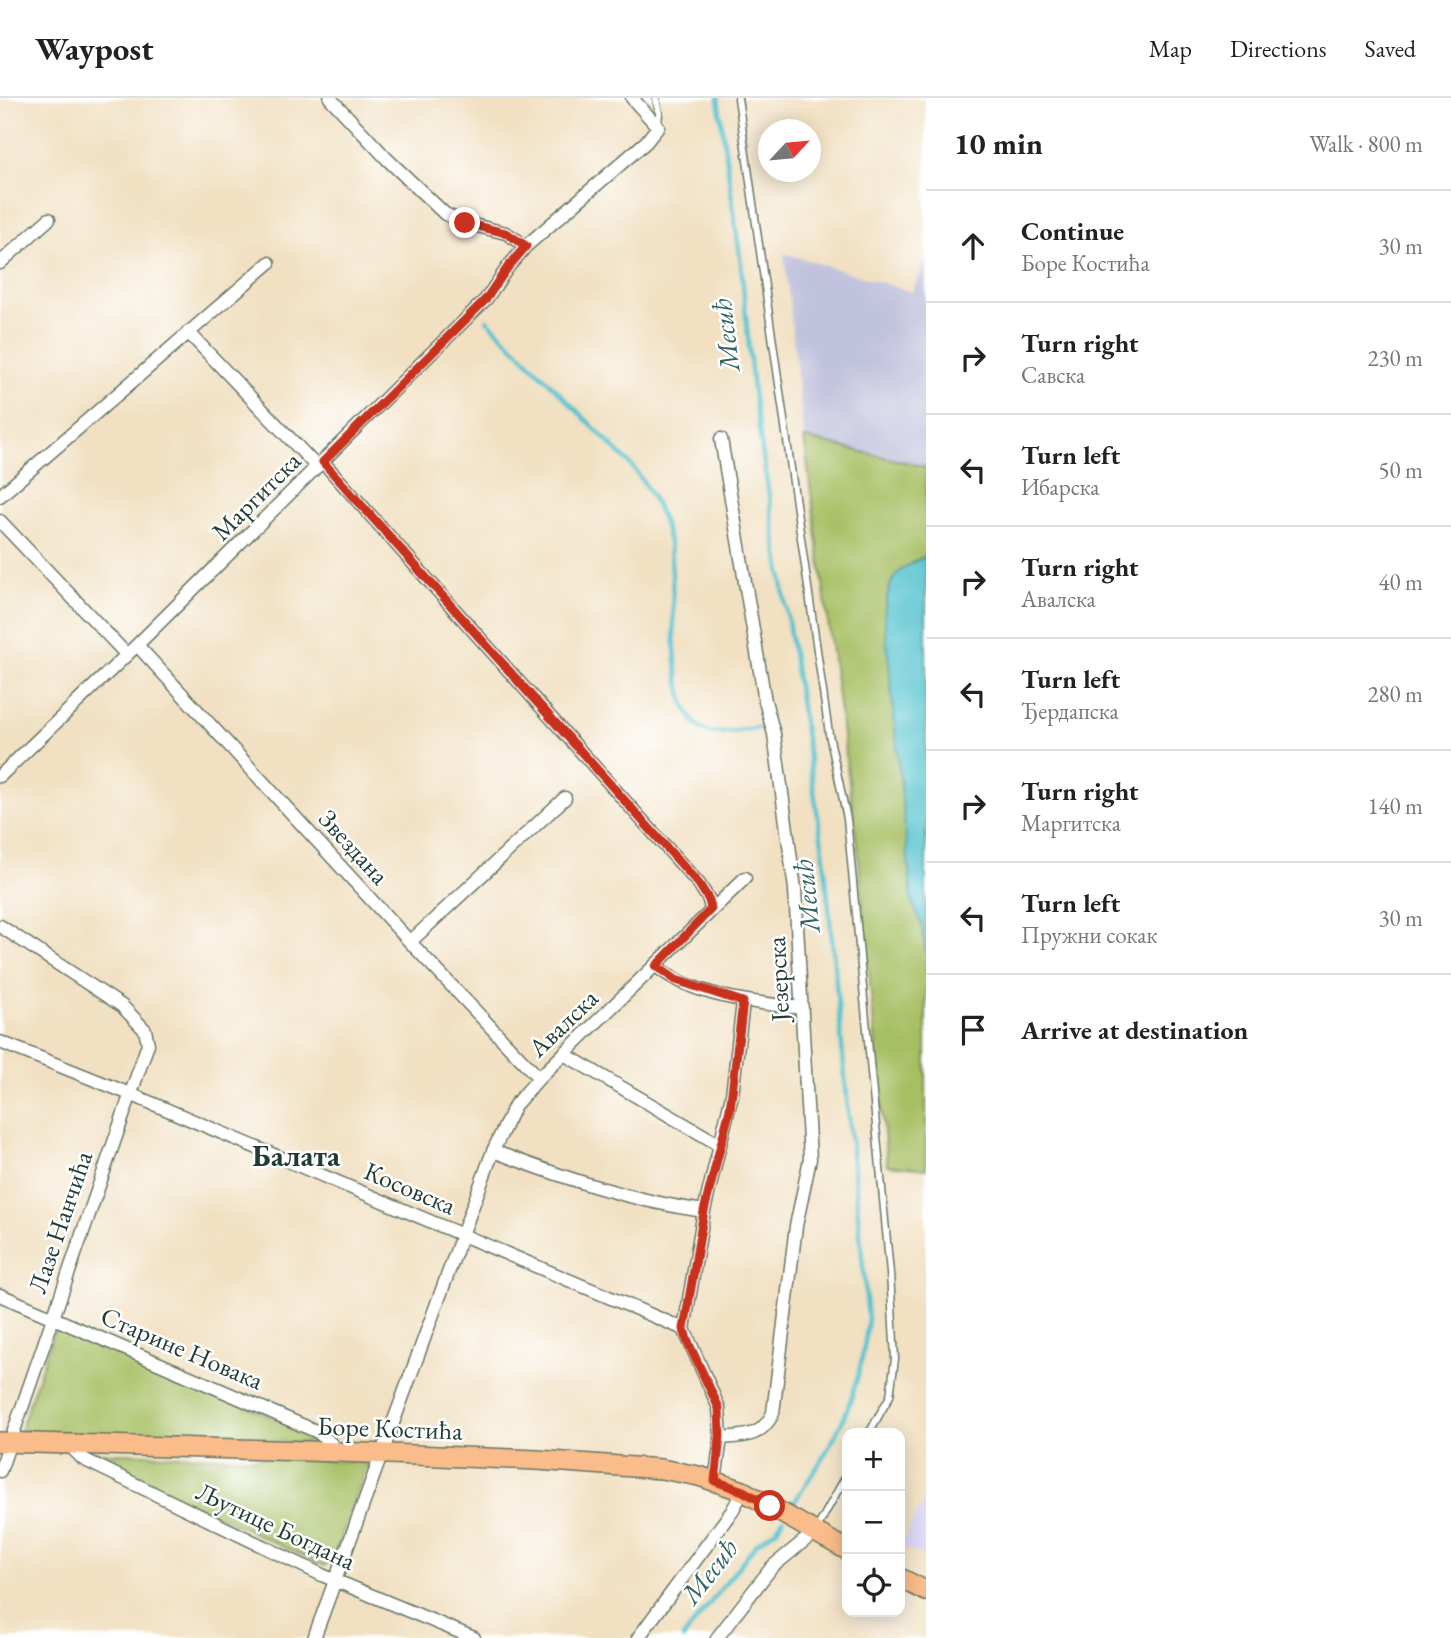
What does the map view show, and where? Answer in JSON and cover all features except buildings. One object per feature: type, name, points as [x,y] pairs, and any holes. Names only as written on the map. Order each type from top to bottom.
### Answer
[{"type":"main road","name":"Боре Костића","points":[[5,1442],[340,1452],[624,1465],[681,1472],[743,1491],[842,1547]]},
{"type":"main road","points":[[905,1580],[926,1591]]},
{"type":"street","points":[[330,98],[387,159],[444,214],[465,223],[506,233],[526,246]]},
{"type":"street","points":[[632,98],[658,127]]},
{"type":"street","name":"Маргитска","points":[[0,776],[137,645],[486,299],[526,246],[646,142],[658,127]]},
{"type":"street","points":[[0,262],[50,219]]},
{"type":"street","points":[[0,496],[268,263]]},
{"type":"street","points":[[188,332],[320,465],[699,884],[711,909]]},
{"type":"street","name":"Језерска","points":[[720,1437],[750,1436],[757,1433],[769,1422],[773,1413],[796,1226],[809,1168],[795,889],[774,734],[765,701],[721,439]]},
{"type":"street","points":[[0,521],[127,654]]},
{"type":"street","name":"Звездана","points":[[137,645],[410,943],[539,1078]]},
{"type":"street","points":[[410,943],[565,798]]},
{"type":"street","name":"Авалска","points":[[314,1638],[493,1151],[515,1105],[539,1078],[746,878]]},
{"type":"street","name":"Лазе Нанчића","points":[[0,926],[122,1006],[145,1030],[148,1044],[5,1442],[0,1471]]},
{"type":"street","points":[[656,966],[676,980],[743,1002],[802,1008]]},
{"type":"street","points":[[715,1481],[720,1437],[719,1408],[684,1329],[704,1211],[732,1095],[743,1002]]},
{"type":"street","name":"Косовска","points":[[0,1042],[130,1094],[684,1329]]},
{"type":"street","points":[[564,1054],[720,1145]]},
{"type":"street","points":[[493,1151],[565,1178],[639,1199],[704,1211]]},
{"type":"street","name":"Старине Новака","points":[[0,1295],[318,1433],[340,1452]]},
{"type":"street","name":"Љутице Богдана","points":[[66,1442],[83,1459],[336,1580],[474,1638]]},
{"type":"street","points":[[638,1638],[732,1511],[743,1491]]},
{"type":"street","points":[[717,1638],[772,1567],[809,1529]]},
{"type":"lane","points":[[656,98],[658,127]]},
{"type":"lane","points":[[738,98],[829,734],[848,833],[890,1273],[895,1359],[890,1396],[872,1428]]},
{"type":"lane","points":[[809,1529],[842,1481]]},
{"type":"shaded area","points":[[784,253],[912,292],[926,261],[926,467],[804,438]]},
{"type":"shaded area","points":[[926,1496],[926,1556],[905,1549],[905,1537]]},
{"type":"green space","points":[[804,438],[926,467],[926,1169],[887,1165],[857,843]]},
{"type":"green space","points":[[59,1328],[316,1435],[317,1441],[20,1431],[54,1331]]},
{"type":"green space","points":[[89,1452],[365,1462],[367,1467],[332,1561],[324,1566],[92,1456]]},
{"type":"water","points":[[926,556],[926,954],[921,923],[912,902],[884,614],[894,578],[906,566]]},
{"type":"waterway","name":"Месић","points":[[718,98],[741,264],[753,391],[824,857],[868,1319],[859,1371],[842,1421],[835,1437],[788,1512]]},
{"type":"waterway","points":[[487,320],[632,466],[655,502],[669,542],[677,672],[682,698],[691,718],[710,732],[767,726]]},
{"type":"waterway","name":"Месић","points":[[683,1638],[756,1544],[777,1529],[783,1519]]},
{"type":"district","name":"Балата","points":[[296,1155]]},
{"type":"route","points":[[465,223],[506,233],[526,246],[486,299],[323,462],[699,884],[709,900],[711,909],[656,966],[676,980],[743,1002],[730,1109],[704,1211],[684,1329],[719,1408],[719,1461],[715,1481],[743,1491],[770,1506]]}]
